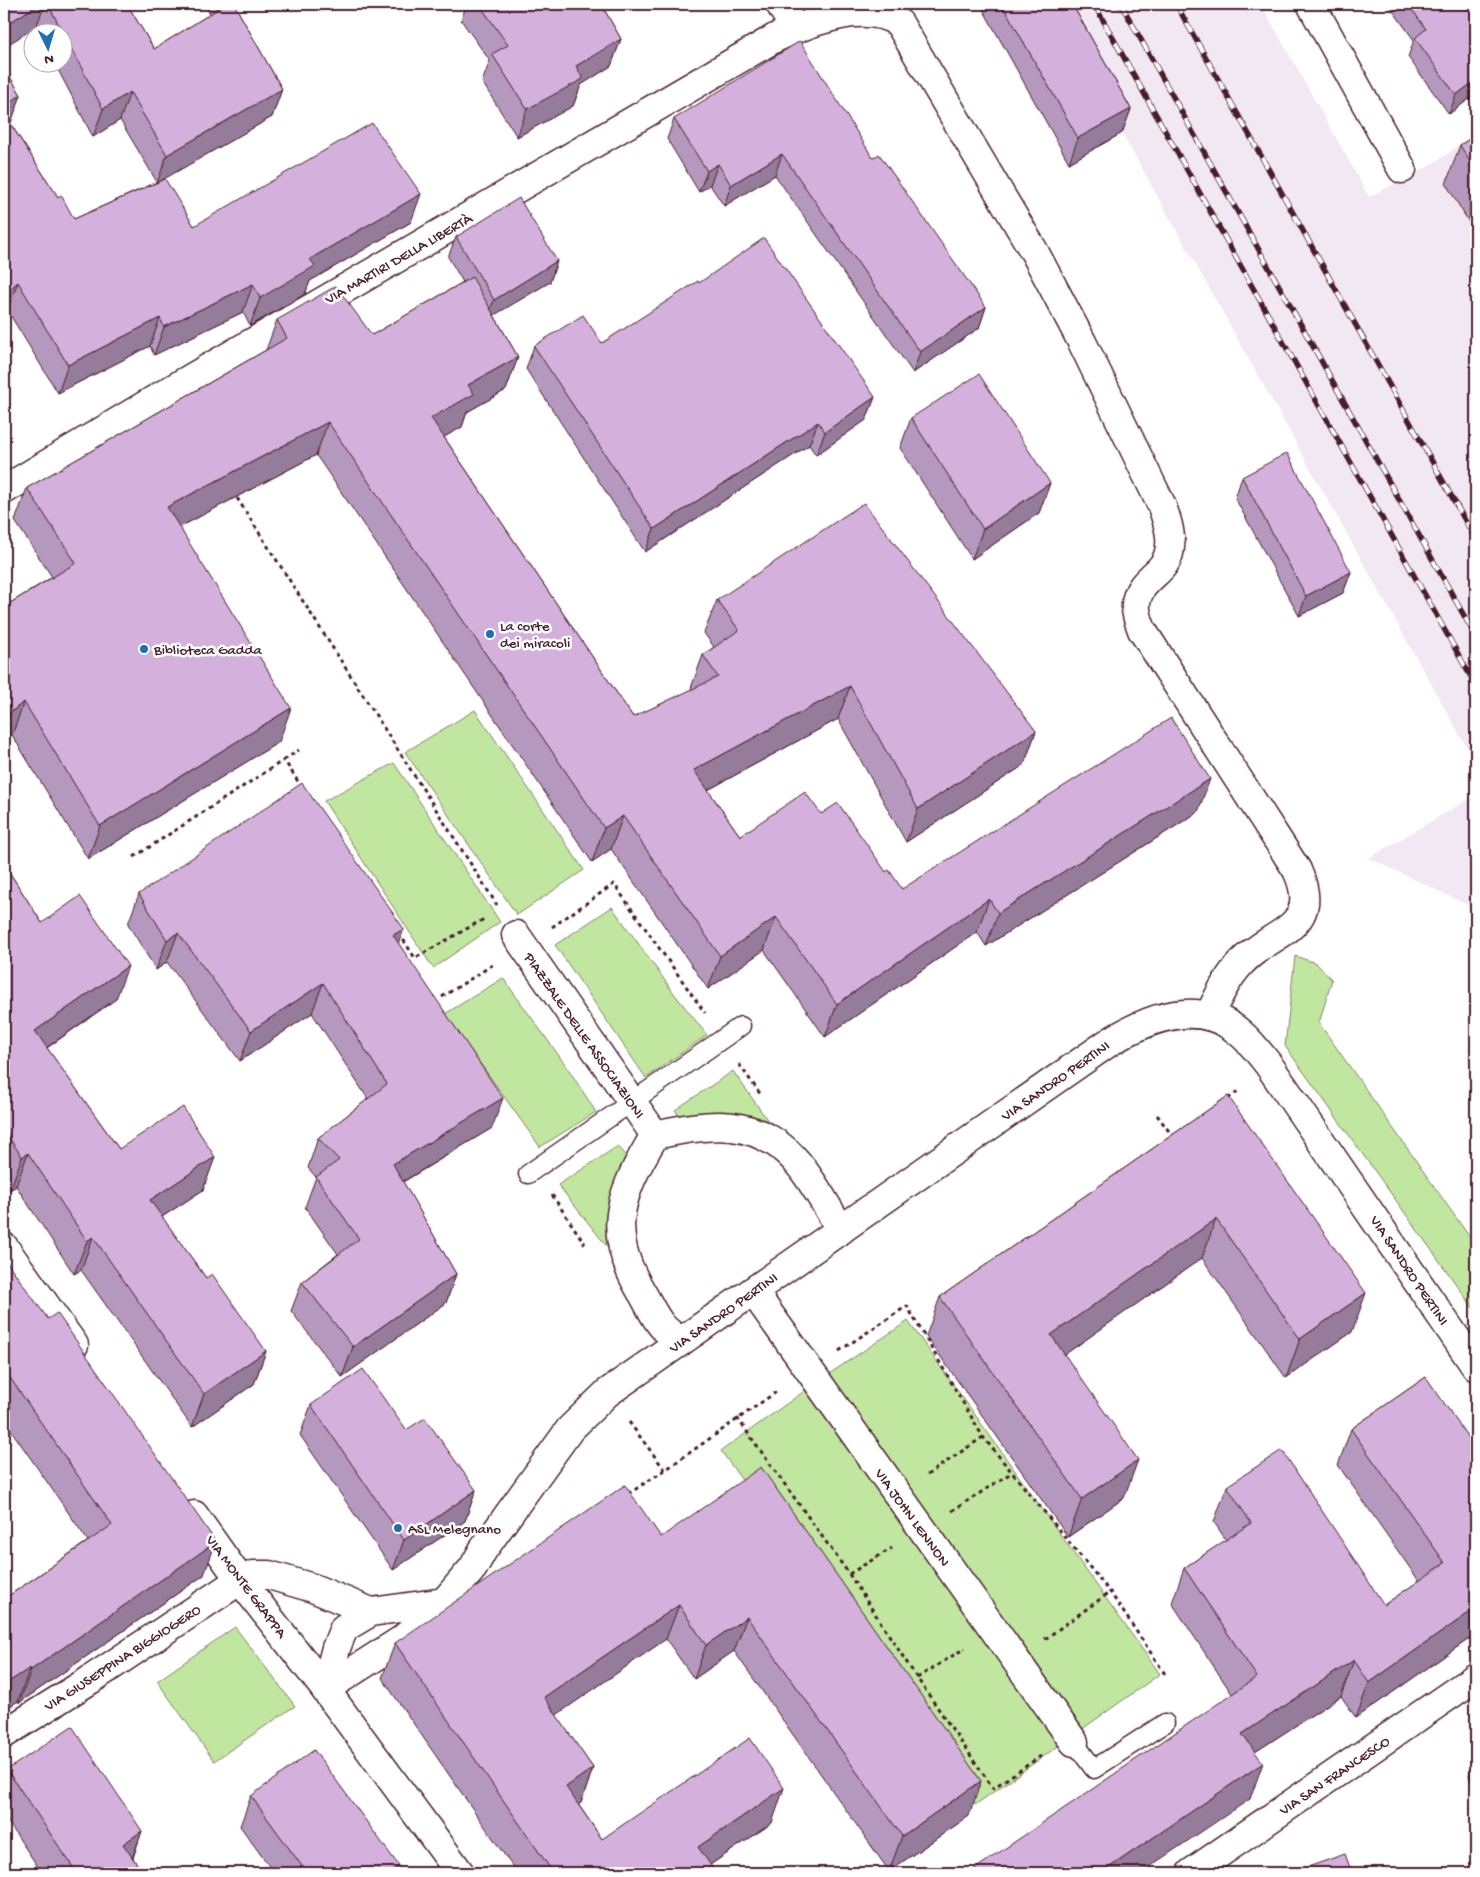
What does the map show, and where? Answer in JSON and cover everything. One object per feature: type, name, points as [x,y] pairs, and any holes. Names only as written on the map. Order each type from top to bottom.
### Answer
[{"type":"street","points":[[780,4],[795,29]]},
{"type":"street","points":[[795,29],[831,4]]},
{"type":"street","points":[[795,29],[827,10],[839,6],[869,4],[888,11],[899,23],[1035,253],[1082,342],[1167,519],[1170,546],[1167,558],[1161,568],[1145,582],[1138,593],[1136,605],[1142,630],[1297,870],[1304,891],[1305,902],[1302,912],[1289,929],[1264,944],[1242,962],[1224,986],[1209,1016]]},
{"type":"street","points":[[1311,4],[1402,169]]},
{"type":"street","name":"VIA MARTIRI DELLA LIBERTÀ","points":[[4,490],[169,391],[775,38],[795,29]]},
{"type":"street","name":"PIAZZALE DELLE ASSOCIAZIONI","points":[[520,941],[655,1135]]},
{"type":"street","name":"VIA SANDRO PERTINI","points":[[325,1689],[403,1639],[444,1602],[473,1568],[483,1550],[514,1510],[554,1449],[582,1416],[607,1394],[1118,1036],[1164,1017],[1185,1014],[1209,1016],[1229,1024],[1259,1052],[1476,1367]]},
{"type":"street","name":"PIAZZALE DELLE ASSOCIAZIONI","points":[[680,1342],[662,1326],[632,1277],[621,1236],[621,1206],[625,1192],[636,1167],[655,1135],[688,1128],[714,1126],[744,1128],[771,1139],[797,1162],[841,1230]]},
{"type":"street","points":[[4,1247],[88,1365]]},
{"type":"street","name":"VIA JOHN LENNON","points":[[753,1291],[1073,1739]]},
{"type":"street","name":"VIA MONTE GRAPPA","points":[[178,1492],[240,1580],[325,1689],[460,1873]]},
{"type":"street","points":[[240,1580],[253,1575],[269,1575],[313,1588],[371,1612]]},
{"type":"street","name":"VIA GIUSEPPINA BIGGIOGERO","points":[[4,1734],[90,1680],[240,1580]]},
{"type":"street","points":[[325,1689],[336,1648],[344,1628],[371,1612],[444,1602]]},
{"type":"street","name":"VIA SAN FRANCESCO","points":[[1191,1873],[1476,1677]]},
{"type":"lane","points":[[532,1172],[741,1026]]},
{"type":"lane","points":[[1073,1739],[1094,1768],[1165,1723]]},
{"type":"path","points":[[237,498],[520,941]]},
{"type":"path","points":[[134,857],[298,750]]},
{"type":"path","points":[[284,760],[306,793]]},
{"type":"path","points":[[442,997],[520,941],[614,884],[766,1102]]},
{"type":"path","points":[[398,933],[415,958],[500,910]]},
{"type":"path","points":[[1225,1101],[1239,1090]]},
{"type":"path","points":[[1157,1115],[1174,1138],[1181,1132]]},
{"type":"path","points":[[532,1172],[588,1248]]},
{"type":"path","points":[[737,1418],[849,1574],[917,1678],[993,1788],[1073,1739]]},
{"type":"path","points":[[898,1495],[983,1437]]},
{"type":"path","points":[[1011,1474],[1110,1592],[1165,1674]]},
{"type":"path","points":[[1016,1659],[1110,1592]]},
{"type":"path","points":[[917,1678],[994,1629]]},
{"type":"shaded area","points":[[980,4],[1261,4],[1369,197],[1429,166],[1476,134],[1476,764],[1122,133],[1069,163]]},
{"type":"shaded area","points":[[1476,796],[1476,909],[1369,858],[1469,799]]},
{"type":"green space","points":[[475,710],[584,870],[517,915],[405,752]]},
{"type":"green space","points":[[394,763],[500,922],[433,968],[324,801]]},
{"type":"green space","points":[[612,907],[676,996],[707,1035],[646,1078],[555,945]]},
{"type":"green space","points":[[1295,956],[1316,963],[1332,980],[1319,1023],[1476,1246],[1476,1312],[1285,1046]]},
{"type":"green space","points":[[503,978],[567,1067],[596,1112],[540,1147],[445,1014]]},
{"type":"green space","points":[[733,1071],[797,1162],[784,1149],[688,1128],[675,1110]]},
{"type":"green space","points":[[618,1146],[636,1167],[621,1207],[641,1289],[558,1185]]},
{"type":"green space","points":[[908,1321],[1160,1674],[975,1805],[721,1451],[817,1382]]},
{"type":"green space","points":[[235,1627],[295,1706],[214,1761],[157,1681]]},
{"type":"building","points":[[4,4],[39,4],[4,26]]},
{"type":"building","points":[[48,4],[127,4],[154,49],[226,4],[234,4],[282,89],[167,155],[130,92],[103,109],[72,50],[72,22],[57,22]]},
{"type":"building","points":[[479,4],[601,4],[621,39],[576,66],[583,79],[527,109],[492,54],[508,45]]},
{"type":"building","points":[[1002,4],[1072,4],[1131,109],[1078,138]]},
{"type":"building","points":[[1408,4],[1476,4],[1476,80],[1456,95],[1415,38],[1426,29]]},
{"type":"building","points":[[800,41],[873,158],[879,154],[986,307],[920,352],[782,154],[731,185],[718,164],[707,171],[674,119]]},
{"type":"building","points":[[4,67],[21,95],[4,106]]},
{"type":"building","points":[[4,114],[58,197],[61,195],[74,219],[165,179],[194,226],[372,123],[421,194],[310,259],[315,266],[260,298],[253,284],[164,327],[160,318],[68,365],[18,282],[4,294]]},
{"type":"building","points":[[1476,135],[1476,172],[1460,145]]},
{"type":"building","points":[[519,198],[557,261],[494,300],[456,237]]},
{"type":"building","points":[[764,238],[875,397],[825,432],[818,422],[654,529],[534,346],[583,315],[602,343],[698,281],[699,283]]},
{"type":"building","points":[[472,277],[518,357],[468,385],[474,394],[431,418],[633,717],[718,677],[703,655],[739,630],[717,600],[864,503],[1036,731],[918,809],[850,686],[694,770],[740,836],[805,792],[821,814],[838,803],[886,872],[889,870],[902,889],[1171,718],[1210,779],[998,913],[989,899],[837,1004],[776,917],[720,956],[623,816],[604,828],[328,422],[167,507],[291,708],[100,826],[24,702],[4,717],[4,601],[7,605],[76,563],[27,488],[287,338],[277,320],[336,286],[372,335]]},
{"type":"building","points":[[979,374],[1050,483],[983,529],[911,418]]},
{"type":"building","points":[[4,411],[9,420],[4,423]]},
{"type":"building","points":[[1287,453],[1351,572],[1306,596],[1242,477]]},
{"type":"building","points":[[302,783],[404,929],[393,935],[503,1098],[393,1164],[456,1274],[353,1347],[302,1282],[359,1239],[316,1177],[339,1160],[318,1138],[387,1084],[323,983],[251,1031],[178,933],[167,940],[139,894]]},
{"type":"building","points":[[4,864],[42,923],[80,896],[128,966],[35,1031],[119,1149],[183,1107],[215,1157],[150,1200],[206,1278],[212,1274],[266,1351],[204,1394],[93,1237],[87,1241],[28,1153],[22,1157],[4,1130]]},
{"type":"building","points":[[1228,1096],[1366,1293],[1300,1339],[1216,1219],[1051,1335],[1138,1460],[1082,1499],[940,1297]]},
{"type":"building","points":[[4,1258],[48,1319],[57,1313],[216,1542],[31,1670],[30,1668],[4,1685],[4,1599],[112,1525],[4,1369]]},
{"type":"building","points":[[363,1369],[406,1430],[425,1418],[476,1490],[404,1540],[311,1405]]},
{"type":"building","points":[[1426,1377],[1476,1449],[1476,1608],[1369,1683],[1354,1660],[1242,1734],[1263,1763],[1101,1873],[969,1873],[1257,1677],[1184,1568],[1251,1523],[1227,1486],[1282,1450],[1384,1605],[1445,1563],[1351,1429]]},
{"type":"building","points":[[761,1467],[981,1781],[902,1836],[747,1617],[706,1645],[679,1605],[544,1697],[593,1768],[566,1787],[602,1839],[750,1738],[784,1788],[698,1847],[716,1873],[548,1873],[552,1871],[395,1643],[625,1485],[661,1537]]},
{"type":"building","points":[[72,1726],[142,1831],[123,1844],[143,1873],[77,1873],[7,1770]]},
{"type":"building","points":[[314,1750],[399,1866],[389,1873],[307,1873],[251,1796]]},
{"type":"building","points":[[1345,1854],[1352,1873],[1291,1873]]},
{"type":"building","points":[[4,1861],[11,1873],[4,1873]]},
{"type":"building","points":[[465,1868],[469,1873],[458,1873]]},
{"type":"railway","points":[[1094,4],[1476,686]]},
{"type":"railway","points":[[1121,4],[1476,637]]},
{"type":"railway","points":[[1176,4],[1476,540]]},
{"type":"place","name":"La corte dei miracoli","points":[[490,634]]},
{"type":"place","name":"Biblioteca Gadda","points":[[144,649]]},
{"type":"place","name":"ASL Melegnano","points":[[398,1528]]}]
